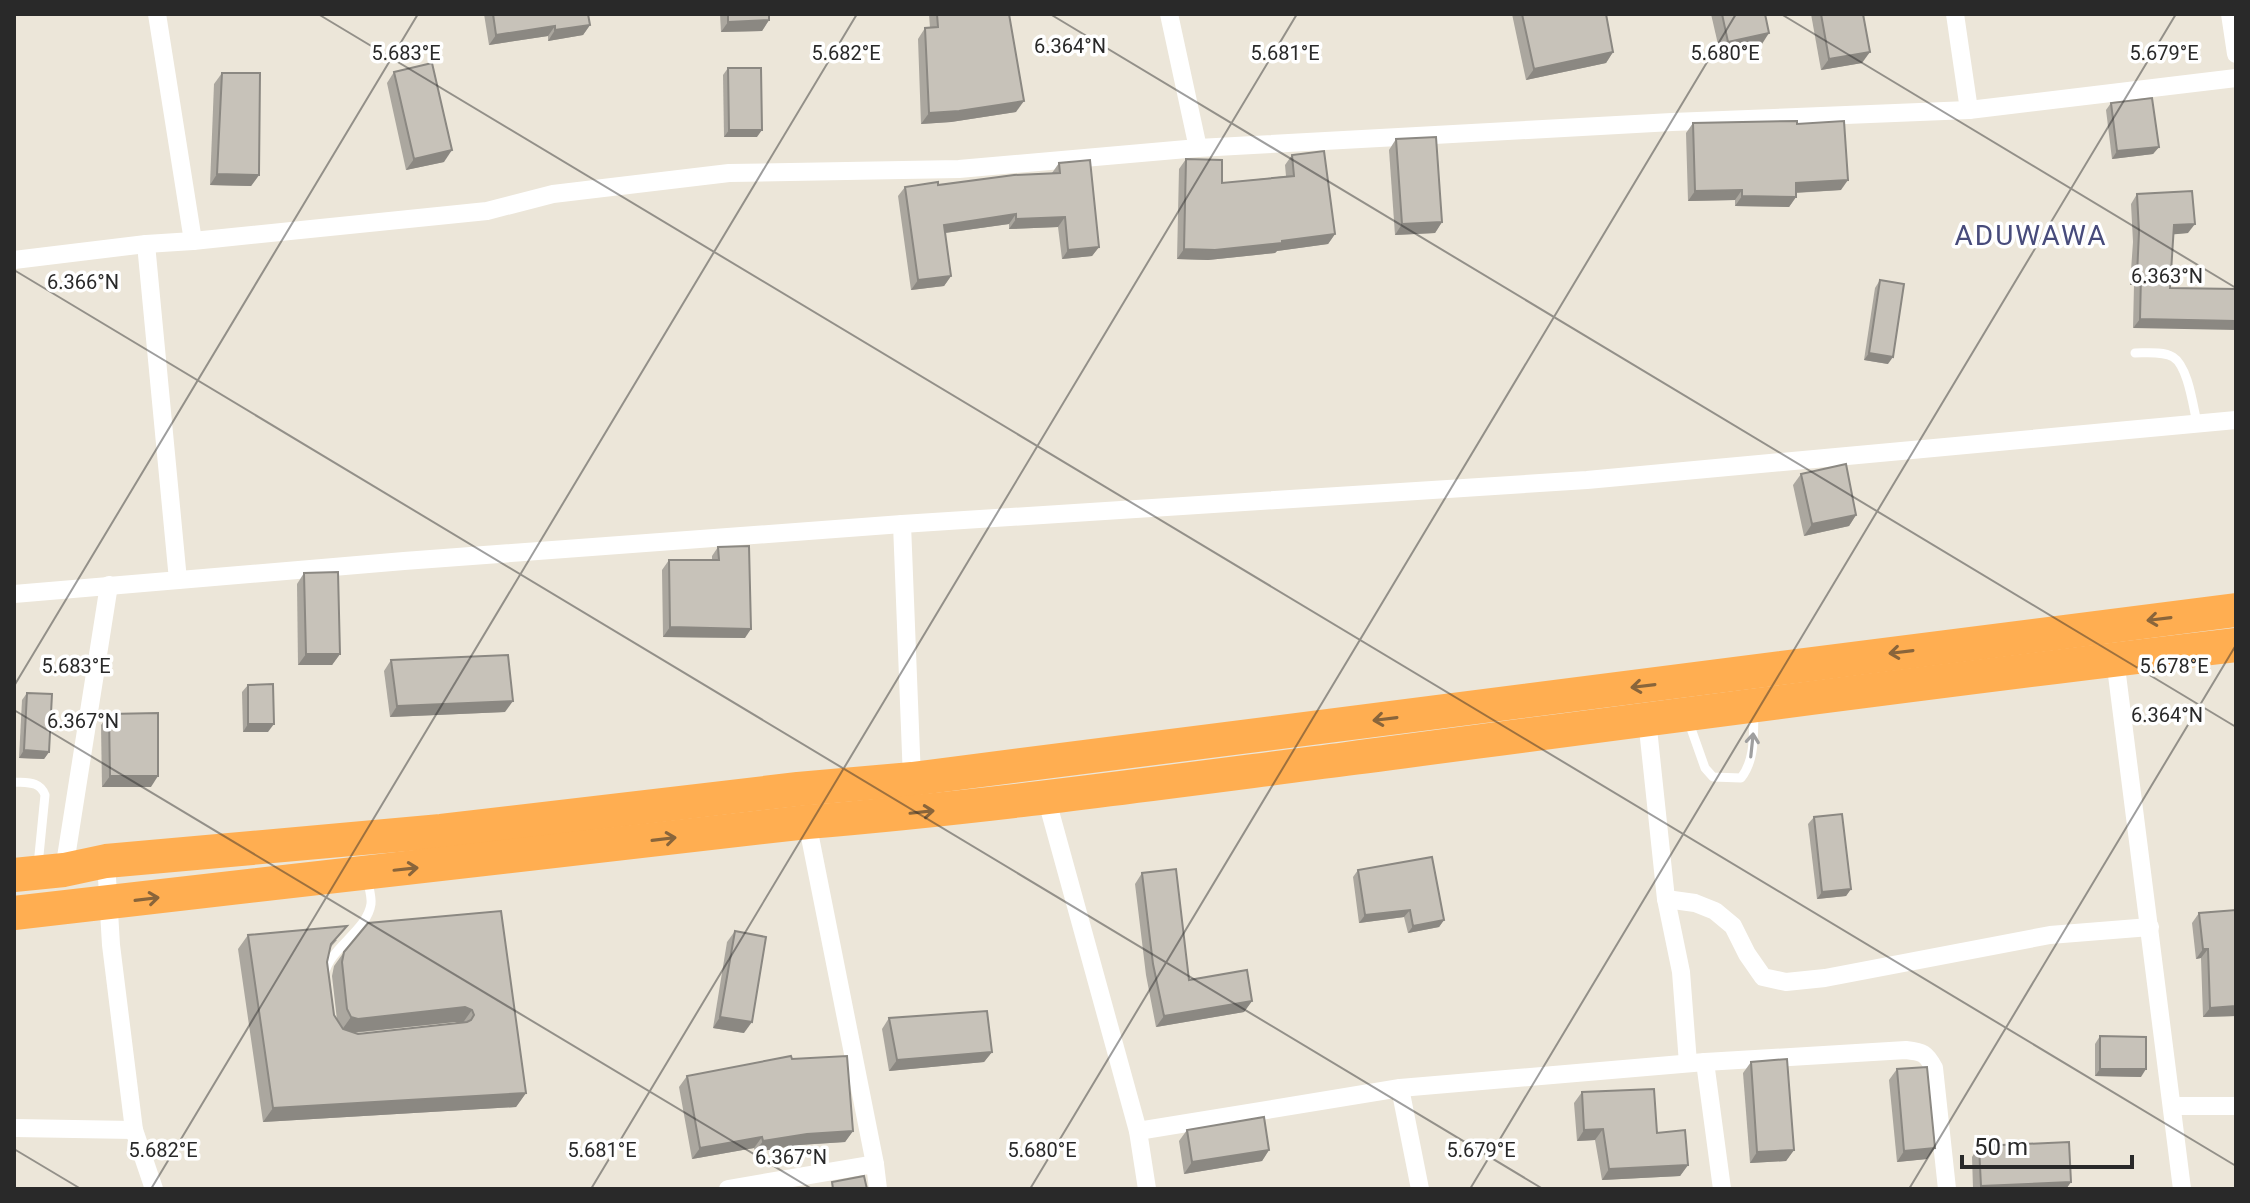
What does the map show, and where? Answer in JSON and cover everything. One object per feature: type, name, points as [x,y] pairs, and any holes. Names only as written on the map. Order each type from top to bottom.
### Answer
[{"type":"highway","points":[[39,873],[106,861],[441,831],[798,789],[912,779],[2236,610]]},
{"type":"highway","points":[[14,913],[807,822],[920,813],[2236,645]]},
{"type":"street","points":[[157,14],[193,241]]},
{"type":"street","points":[[1169,14],[1198,148]]},
{"type":"street","points":[[1955,14],[1969,110]]},
{"type":"street","points":[[2230,14],[2236,54]]},
{"type":"street","points":[[14,260],[487,211],[553,194],[729,173],[959,169],[1198,148],[1672,122],[1969,110],[2236,78]]},
{"type":"street","points":[[146,244],[178,580]]},
{"type":"street","points":[[14,594],[902,524],[1587,480],[2236,420]]},
{"type":"street","points":[[902,524],[912,779]]},
{"type":"street","points":[[39,873],[109,585]]},
{"type":"street","points":[[2115,659],[2174,1106],[2182,1189]]},
{"type":"street","points":[[1647,719],[1666,899],[1722,1189]]},
{"type":"street","points":[[1046,797],[1138,1131],[1147,1189]]},
{"type":"street","points":[[807,822],[878,1189]]},
{"type":"street","points":[[106,861],[111,945],[134,1130],[154,1189]]},
{"type":"street","points":[[1666,899],[1695,903],[1715,911],[1733,926],[1763,977],[1786,982],[1825,978],[2050,935],[2150,927]]},
{"type":"street","points":[[1138,1131],[1400,1088],[1696,1062],[1906,1050],[1927,1055],[1934,1068],[1947,1189]]},
{"type":"street","points":[[1400,1088],[1420,1189]]},
{"type":"street","points":[[2174,1106],[2236,1106]]},
{"type":"street","points":[[14,1128],[134,1130]]},
{"type":"street","points":[[728,1189],[875,1164]]},
{"type":"lane","points":[[2135,353],[2167,355],[2174,357],[2182,366],[2197,423]]},
{"type":"lane","points":[[1686,713],[1705,768],[1713,777],[1741,778],[1748,769],[1752,750],[1754,706]]},
{"type":"lane","points":[[14,782],[35,783],[45,795],[39,873]]},
{"type":"lane","points":[[326,989],[324,976],[327,963],[363,920],[371,904],[367,874]]},
{"type":"building","points":[[493,14],[588,14],[590,25],[555,30],[555,26],[496,35]]},
{"type":"building","points":[[728,14],[769,14],[769,20],[728,22]]},
{"type":"building","points":[[937,14],[1009,14],[1024,101],[929,113],[925,28],[938,27]]},
{"type":"building","points":[[1522,14],[1606,14],[1613,52],[1534,69]]},
{"type":"building","points":[[1722,14],[1765,14],[1769,33],[1728,42]]},
{"type":"building","points":[[1821,14],[1863,14],[1870,52],[1829,59]]},
{"type":"building","points":[[432,63],[452,150],[414,159],[394,72]]},
{"type":"building","points":[[728,68],[761,68],[762,130],[729,130]]},
{"type":"building","points":[[222,73],[260,73],[259,175],[217,174]]},
{"type":"building","points":[[2152,98],[2159,147],[2117,151],[2111,103]]},
{"type":"building","points":[[1797,121],[1797,124],[1844,121],[1848,180],[1796,183],[1796,197],[1742,196],[1742,190],[1695,191],[1693,123]]},
{"type":"building","points":[[1436,137],[1442,222],[1402,224],[1396,139]]},
{"type":"building","points":[[1324,151],[1335,234],[1215,250],[1184,249],[1186,159],[1222,160],[1222,183],[1294,176],[1292,155]]},
{"type":"building","points":[[1090,160],[1099,247],[1068,250],[1065,217],[1016,219],[1016,214],[944,225],[951,276],[918,280],[905,187],[1060,173],[1059,163]]},
{"type":"building","points":[[2192,191],[2195,224],[2174,225],[2170,288],[2236,289],[2236,321],[2140,319],[2137,194]]},
{"type":"building","points":[[1880,280],[1904,284],[1893,357],[1869,353]]},
{"type":"building","points":[[1846,464],[1856,515],[1812,524],[1801,474]]},
{"type":"building","points":[[749,546],[751,629],[670,627],[669,560],[719,560],[718,547]]},
{"type":"building","points":[[338,572],[340,654],[306,654],[304,573]]},
{"type":"building","points":[[508,655],[513,701],[397,706],[391,660]]},
{"type":"building","points":[[273,684],[274,724],[248,724],[248,685]]},
{"type":"building","points":[[27,693],[52,694],[49,752],[24,750]]},
{"type":"building","points":[[158,713],[158,776],[110,776],[109,714]]},
{"type":"building","points":[[1842,814],[1851,889],[1822,892],[1814,817]]},
{"type":"building","points":[[1432,857],[1444,920],[1413,926],[1410,910],[1365,915],[1358,870]]},
{"type":"building","points":[[1176,869],[1189,980],[1247,970],[1252,1001],[1164,1016],[1153,964],[1142,873]]},
{"type":"building","points":[[2236,910],[2236,1006],[2210,1008],[2208,949],[2203,949],[2199,913]]},
{"type":"building","points":[[501,911],[526,1093],[273,1108],[248,935],[347,926],[331,944],[327,962],[334,1015],[343,1029],[358,1034],[467,1022],[474,1015],[472,1010],[465,1007],[358,1019],[351,1017],[347,1009],[342,962],[344,952],[368,923]]},
{"type":"building","points":[[735,931],[766,937],[752,1022],[720,1017]]},
{"type":"building","points":[[987,1011],[992,1052],[897,1060],[889,1018]]},
{"type":"building","points":[[2100,1036],[2146,1037],[2146,1069],[2100,1069]]},
{"type":"building","points":[[791,1056],[792,1059],[847,1056],[853,1131],[763,1141],[762,1137],[700,1148],[687,1076]]},
{"type":"building","points":[[1787,1059],[1794,1150],[1757,1152],[1751,1062]]},
{"type":"building","points":[[1927,1067],[1935,1148],[1904,1151],[1897,1069]]},
{"type":"building","points":[[1654,1089],[1657,1133],[1685,1130],[1688,1165],[1609,1169],[1603,1129],[1584,1130],[1582,1092]]},
{"type":"building","points":[[1264,1117],[1269,1150],[1192,1162],[1187,1130]]},
{"type":"building","points":[[2069,1142],[2071,1182],[1981,1186],[1979,1146]]},
{"type":"building","points":[[864,1176],[867,1189],[833,1189],[832,1182]]},
{"type":"district","name":"ADUWAWA","points":[[2031,235]]}]
